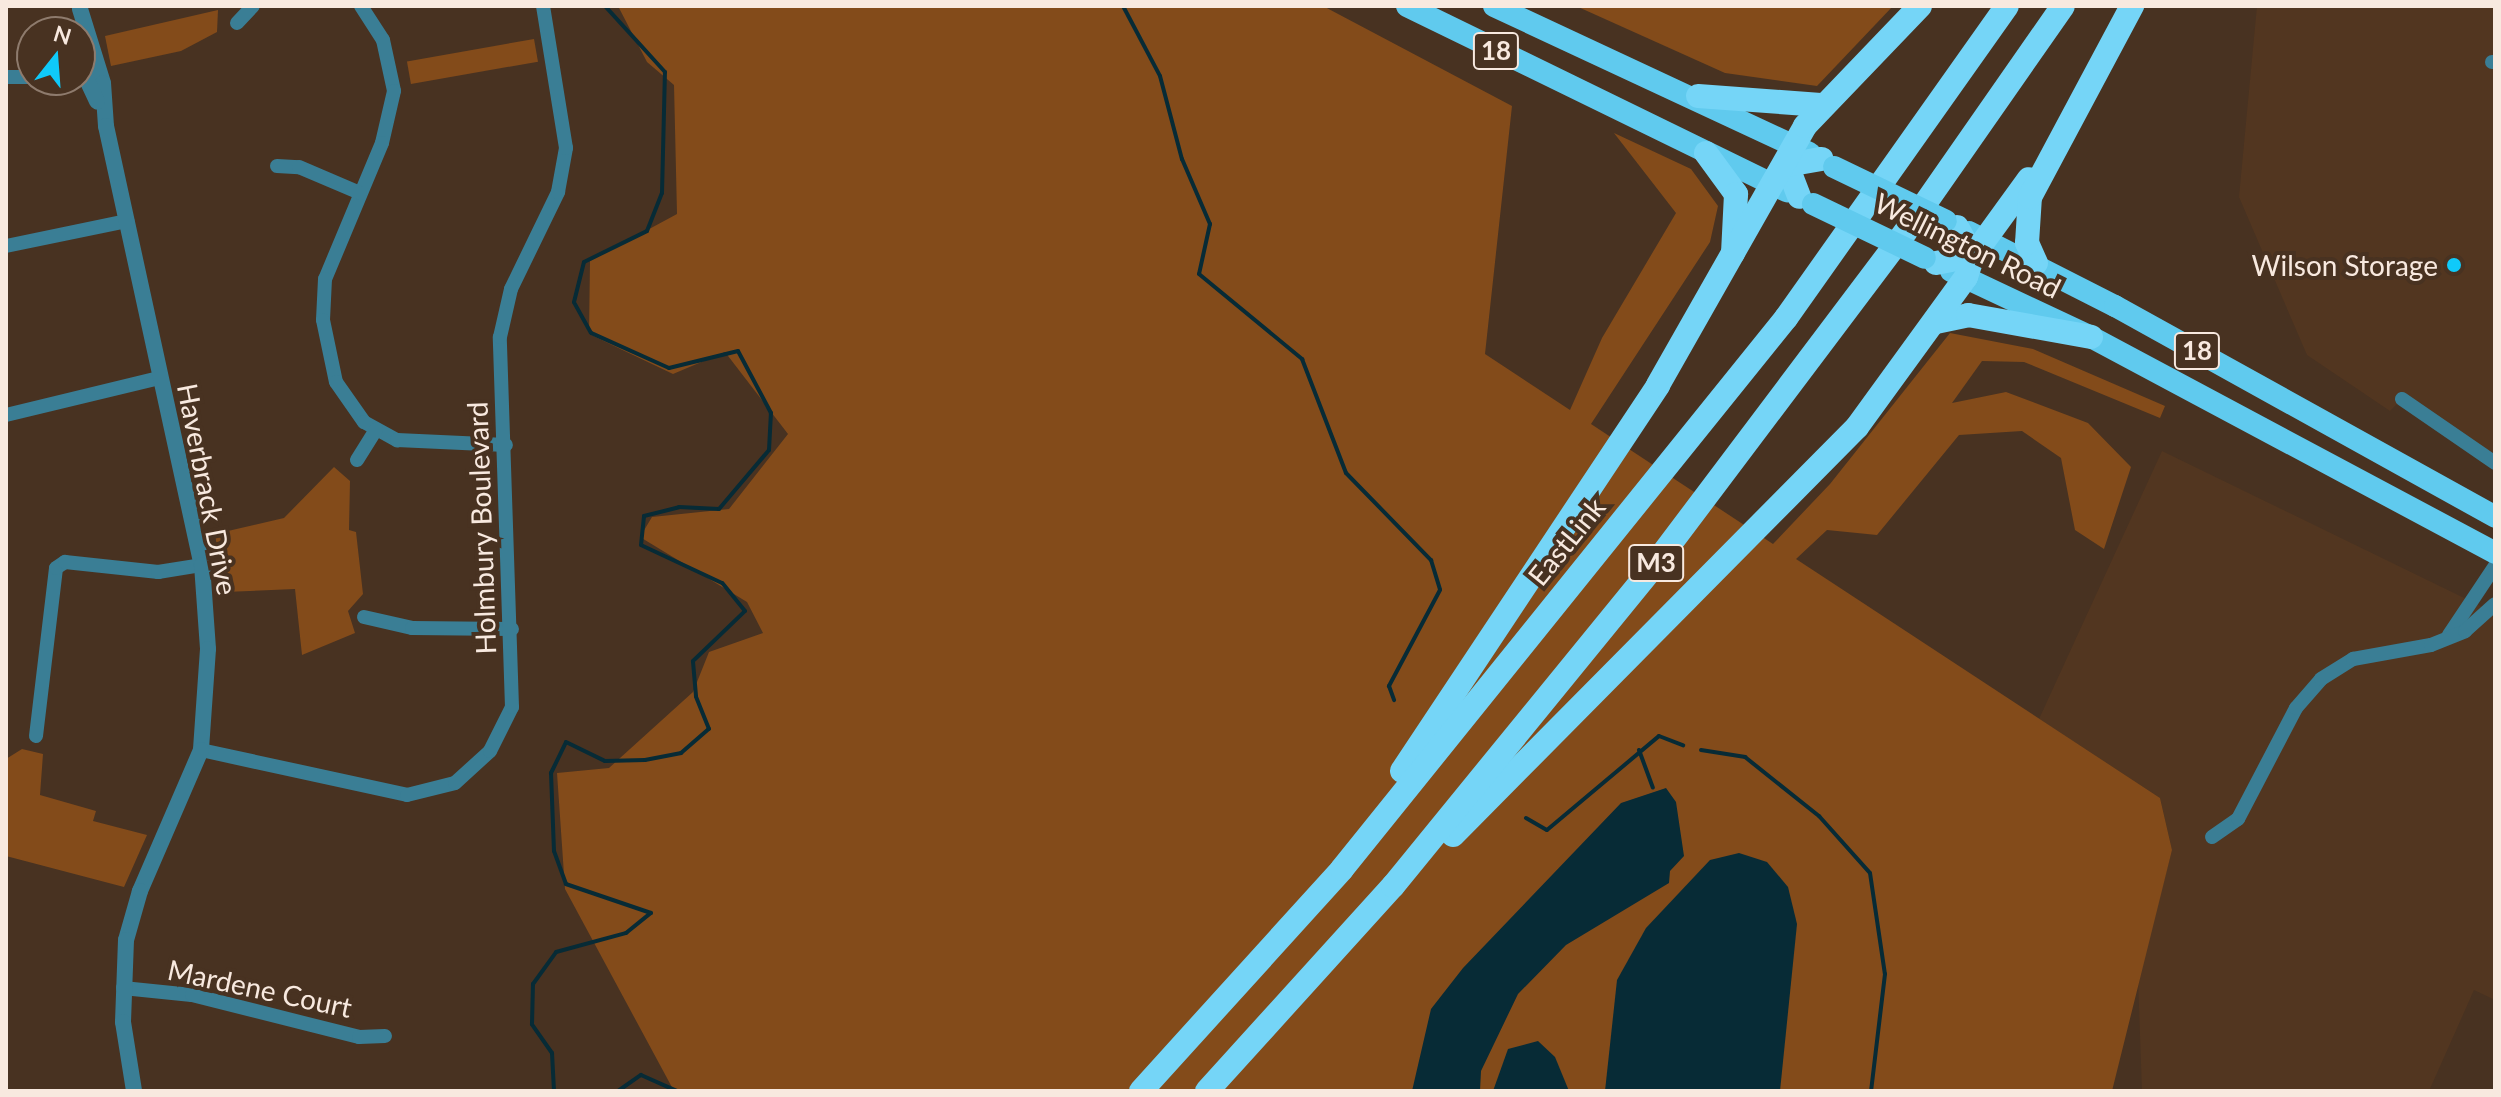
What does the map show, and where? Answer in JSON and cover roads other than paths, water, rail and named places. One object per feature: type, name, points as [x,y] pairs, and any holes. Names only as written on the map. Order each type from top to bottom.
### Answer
[{"type":"highway","name":"18","points":[[1407,6],[1706,153],[1785,165]]},
{"type":"highway","name":"18","points":[[1494,6],[1698,96],[1785,165]]},
{"type":"highway","points":[[1342,869],[1731,263],[1821,105],[1920,6]]},
{"type":"highway","name":"EastLink","points":[[1141,1091],[1342,869],[1786,318],[2007,6]]},
{"type":"highway","name":"M3","points":[[1207,1091],[1393,886],[1793,383],[2063,6]]},
{"type":"highway","points":[[2036,263],[2026,223],[2030,197],[2047,160],[2132,6]]},
{"type":"highway","points":[[1698,96],[1821,105]]},
{"type":"highway","points":[[1706,153],[1736,194],[1731,263]]},
{"type":"highway","points":[[1393,886],[1550,743],[1819,466],[1900,375],[1976,258],[2047,160]]},
{"type":"highway","points":[[1785,165],[1828,163]]},
{"type":"highway","name":"Wellington Road","points":[[1828,163],[1952,224]]},
{"type":"highway","points":[[1785,165],[1806,201]]},
{"type":"highway","name":"Wellington Road","points":[[1806,201],[1930,261]]},
{"type":"highway","points":[[1952,224],[1976,258]]},
{"type":"highway","points":[[1930,261],[1976,258]]},
{"type":"highway","name":"Wellington Road","points":[[1976,258],[2036,263],[2495,517]]},
{"type":"highway","name":"Wellington Road","points":[[1976,258],[2091,337],[2495,553]]},
{"type":"highway","points":[[1936,322],[1968,315],[2091,337]]},
{"type":"street","points":[[237,23],[253,6]]},
{"type":"street","points":[[361,6],[383,40],[394,91],[387,129],[328,270],[323,320],[336,382],[376,430],[419,445],[506,445]]},
{"type":"street","name":"Holmbury Boulevard","points":[[201,750],[361,790],[407,795],[455,783],[490,751],[512,707],[501,324],[517,274],[558,192],[566,148],[543,6]]},
{"type":"street","name":"Haverbrack Drive","points":[[96,76],[103,83],[106,126],[202,565],[208,649],[201,750],[135,904],[123,988],[134,1091]]},
{"type":"street","points":[[277,166],[299,167],[360,193]]},
{"type":"street","points":[[6,246],[127,221]]},
{"type":"street","points":[[6,415],[159,378]]},
{"type":"street","points":[[2402,399],[2495,463]]},
{"type":"street","points":[[357,460],[376,430]]},
{"type":"street","points":[[36,736],[56,568],[65,562],[158,572],[202,565]]},
{"type":"street","points":[[2446,638],[2495,566]]},
{"type":"street","points":[[2212,837],[2238,819],[2296,708],[2321,679],[2353,659],[2446,638],[2480,621],[2495,604]]},
{"type":"street","points":[[364,617],[412,628],[512,629]]},
{"type":"street","name":"Mardene Court","points":[[123,988],[192,995],[359,1037],[385,1036]]},
{"type":"water","points":[[1666,788],[1676,802],[1684,856],[1670,871],[1669,883],[1566,945],[1518,994],[1481,1071],[1480,1091],[1412,1091],[1431,1009],[1463,968],[1621,803]]},
{"type":"water","points":[[1739,853],[1767,862],[1788,887],[1797,924],[1780,1091],[1605,1091],[1617,980],[1646,928],[1710,860]]},
{"type":"water","points":[[1538,1041],[1555,1057],[1569,1091],[1493,1091],[1508,1049]]},
{"type":"waterway","points":[[554,1091],[552,1053],[532,1024],[533,984],[556,952],[626,933],[651,913],[566,884],[554,851],[551,773],[566,742],[605,761],[645,760],[681,753],[709,729],[696,696],[693,661],[745,611],[722,583],[641,545],[644,516],[679,507],[719,509],[769,450],[771,413],[738,351],[669,368],[591,333],[574,302],[584,262],[647,231],[662,193],[665,72],[605,6]]},
{"type":"waterway","points":[[1123,6],[1160,76],[1182,159],[1210,224],[1199,274],[1302,359],[1346,473],[1431,560],[1440,590],[1389,686],[1394,700]]},
{"type":"waterway","points":[[1526,818],[1547,830],[1659,736],[1683,745]]},
{"type":"waterway","points":[[1639,750],[1653,788]]},
{"type":"waterway","points":[[1701,750],[1745,757],[1819,816],[1870,873],[1885,974],[1871,1091]]},
{"type":"waterway","points":[[618,1091],[641,1075],[677,1091]]},
{"type":"place","name":"Wilson Storage","points":[[2454,265]]}]
